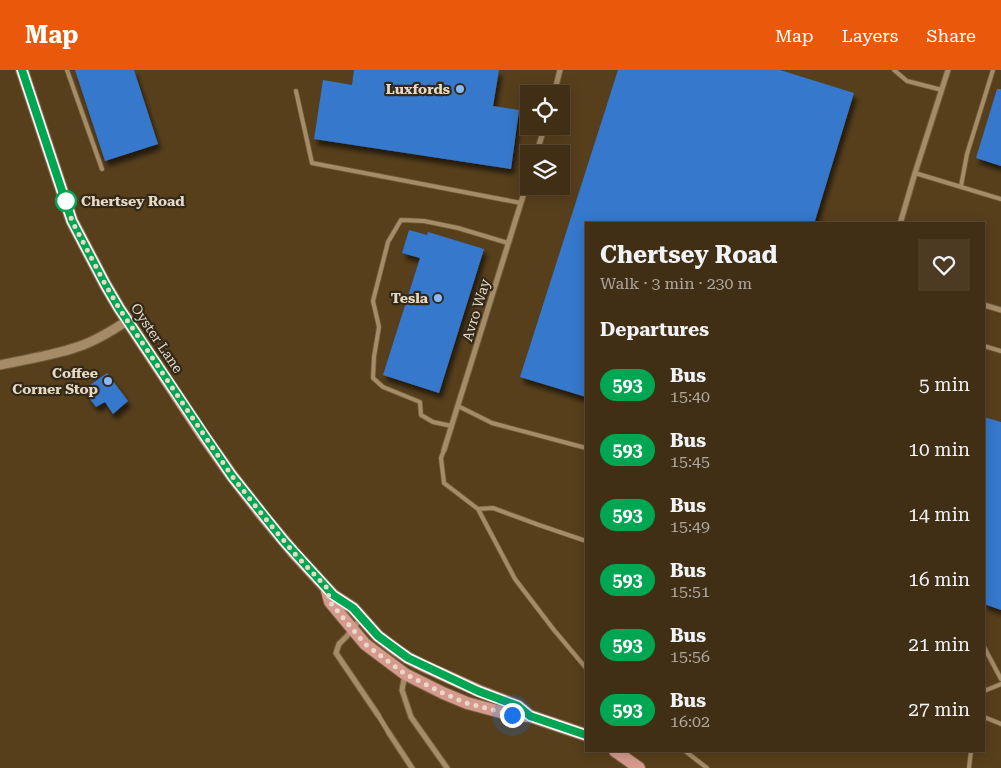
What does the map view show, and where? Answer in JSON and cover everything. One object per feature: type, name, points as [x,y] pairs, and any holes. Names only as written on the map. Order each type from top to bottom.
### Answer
[{"type":"main road","name":"Oyster Lane","points":[[22,70],[72,221],[105,284],[128,321],[232,476],[284,541],[333,595],[353,608],[384,640],[408,658],[478,691],[518,706],[530,716]]},
{"type":"main road","name":"Oyster Lane","points":[[327,588],[330,602],[365,644],[405,674],[466,703],[512,715],[530,716]]},
{"type":"main road","points":[[530,716],[585,736]]},
{"type":"main road","points":[[616,752],[639,768]]},
{"type":"street","points":[[556,85],[560,70]]},
{"type":"street","points":[[901,222],[947,70]]},
{"type":"street","name":"Avro Way","points":[[444,450],[524,195]]},
{"type":"street","points":[[985,305],[1001,310]]},
{"type":"street","points":[[0,365],[81,346],[128,321]]},
{"type":"street","points":[[362,618],[339,644],[336,653],[412,768]]},
{"type":"street","points":[[405,674],[402,690],[411,717],[447,768]]},
{"type":"lane","points":[[67,70],[102,168]]},
{"type":"lane","points":[[894,70],[907,81],[942,90]]},
{"type":"lane","points":[[961,186],[967,154],[993,70]]},
{"type":"lane","points":[[296,91],[312,163],[521,203]]},
{"type":"lane","points":[[915,173],[1001,198]]},
{"type":"lane","points":[[452,426],[433,422],[421,414],[420,402],[383,388],[373,378],[379,327],[373,302],[388,242],[401,220],[424,221],[466,230],[508,243]]},
{"type":"lane","points":[[985,346],[1001,351]]},
{"type":"lane","points":[[458,406],[492,423],[585,448]]},
{"type":"lane","points":[[444,450],[441,458],[444,483],[478,509],[515,579],[585,667]]},
{"type":"lane","points":[[478,509],[493,508],[585,541]]},
{"type":"lane","points":[[985,649],[1001,679]]},
{"type":"lane","points":[[985,691],[1001,684]]},
{"type":"lane","points":[[985,718],[1001,724]]},
{"type":"lane","points":[[686,752],[707,768]]},
{"type":"lane","points":[[969,768],[971,752]]},
{"type":"building","points":[[75,70],[134,70],[158,144],[105,161]]},
{"type":"building","points":[[354,70],[499,70],[493,106],[519,110],[511,169],[314,139],[323,80],[352,85]]},
{"type":"building","points":[[618,70],[780,70],[854,93],[815,222],[585,222],[585,397],[520,377]]},
{"type":"building","points":[[997,89],[1001,89],[1001,166],[976,158]]},
{"type":"building","name":"Tesla","points":[[409,230],[427,235],[428,232],[484,249],[439,393],[383,375],[420,258],[402,253]]},
{"type":"building","points":[[107,373],[128,401],[113,414],[105,402],[96,407],[90,399],[86,388]]},
{"type":"building","points":[[985,417],[1001,422],[1001,610],[985,604]]},
{"type":"bus line","name":"593","points":[[22,70],[72,221],[105,284],[119,308],[232,476],[295,554],[333,595],[353,608],[378,636],[408,658],[478,691],[518,706],[530,716],[585,735]]},
{"type":"place","name":"Luxfords","points":[[460,89]]},
{"type":"place","name":"Chertsey Road","points":[[66,201]]},
{"type":"place","name":"Tesla","points":[[438,298]]},
{"type":"place","name":"Coffee Corner Stop","points":[[108,381]]},
{"type":"route","points":[[66,201],[72,221],[119,308],[204,435],[232,476],[264,517],[327,588],[330,602],[365,644],[405,674],[443,693],[466,703],[512,715]]}]
